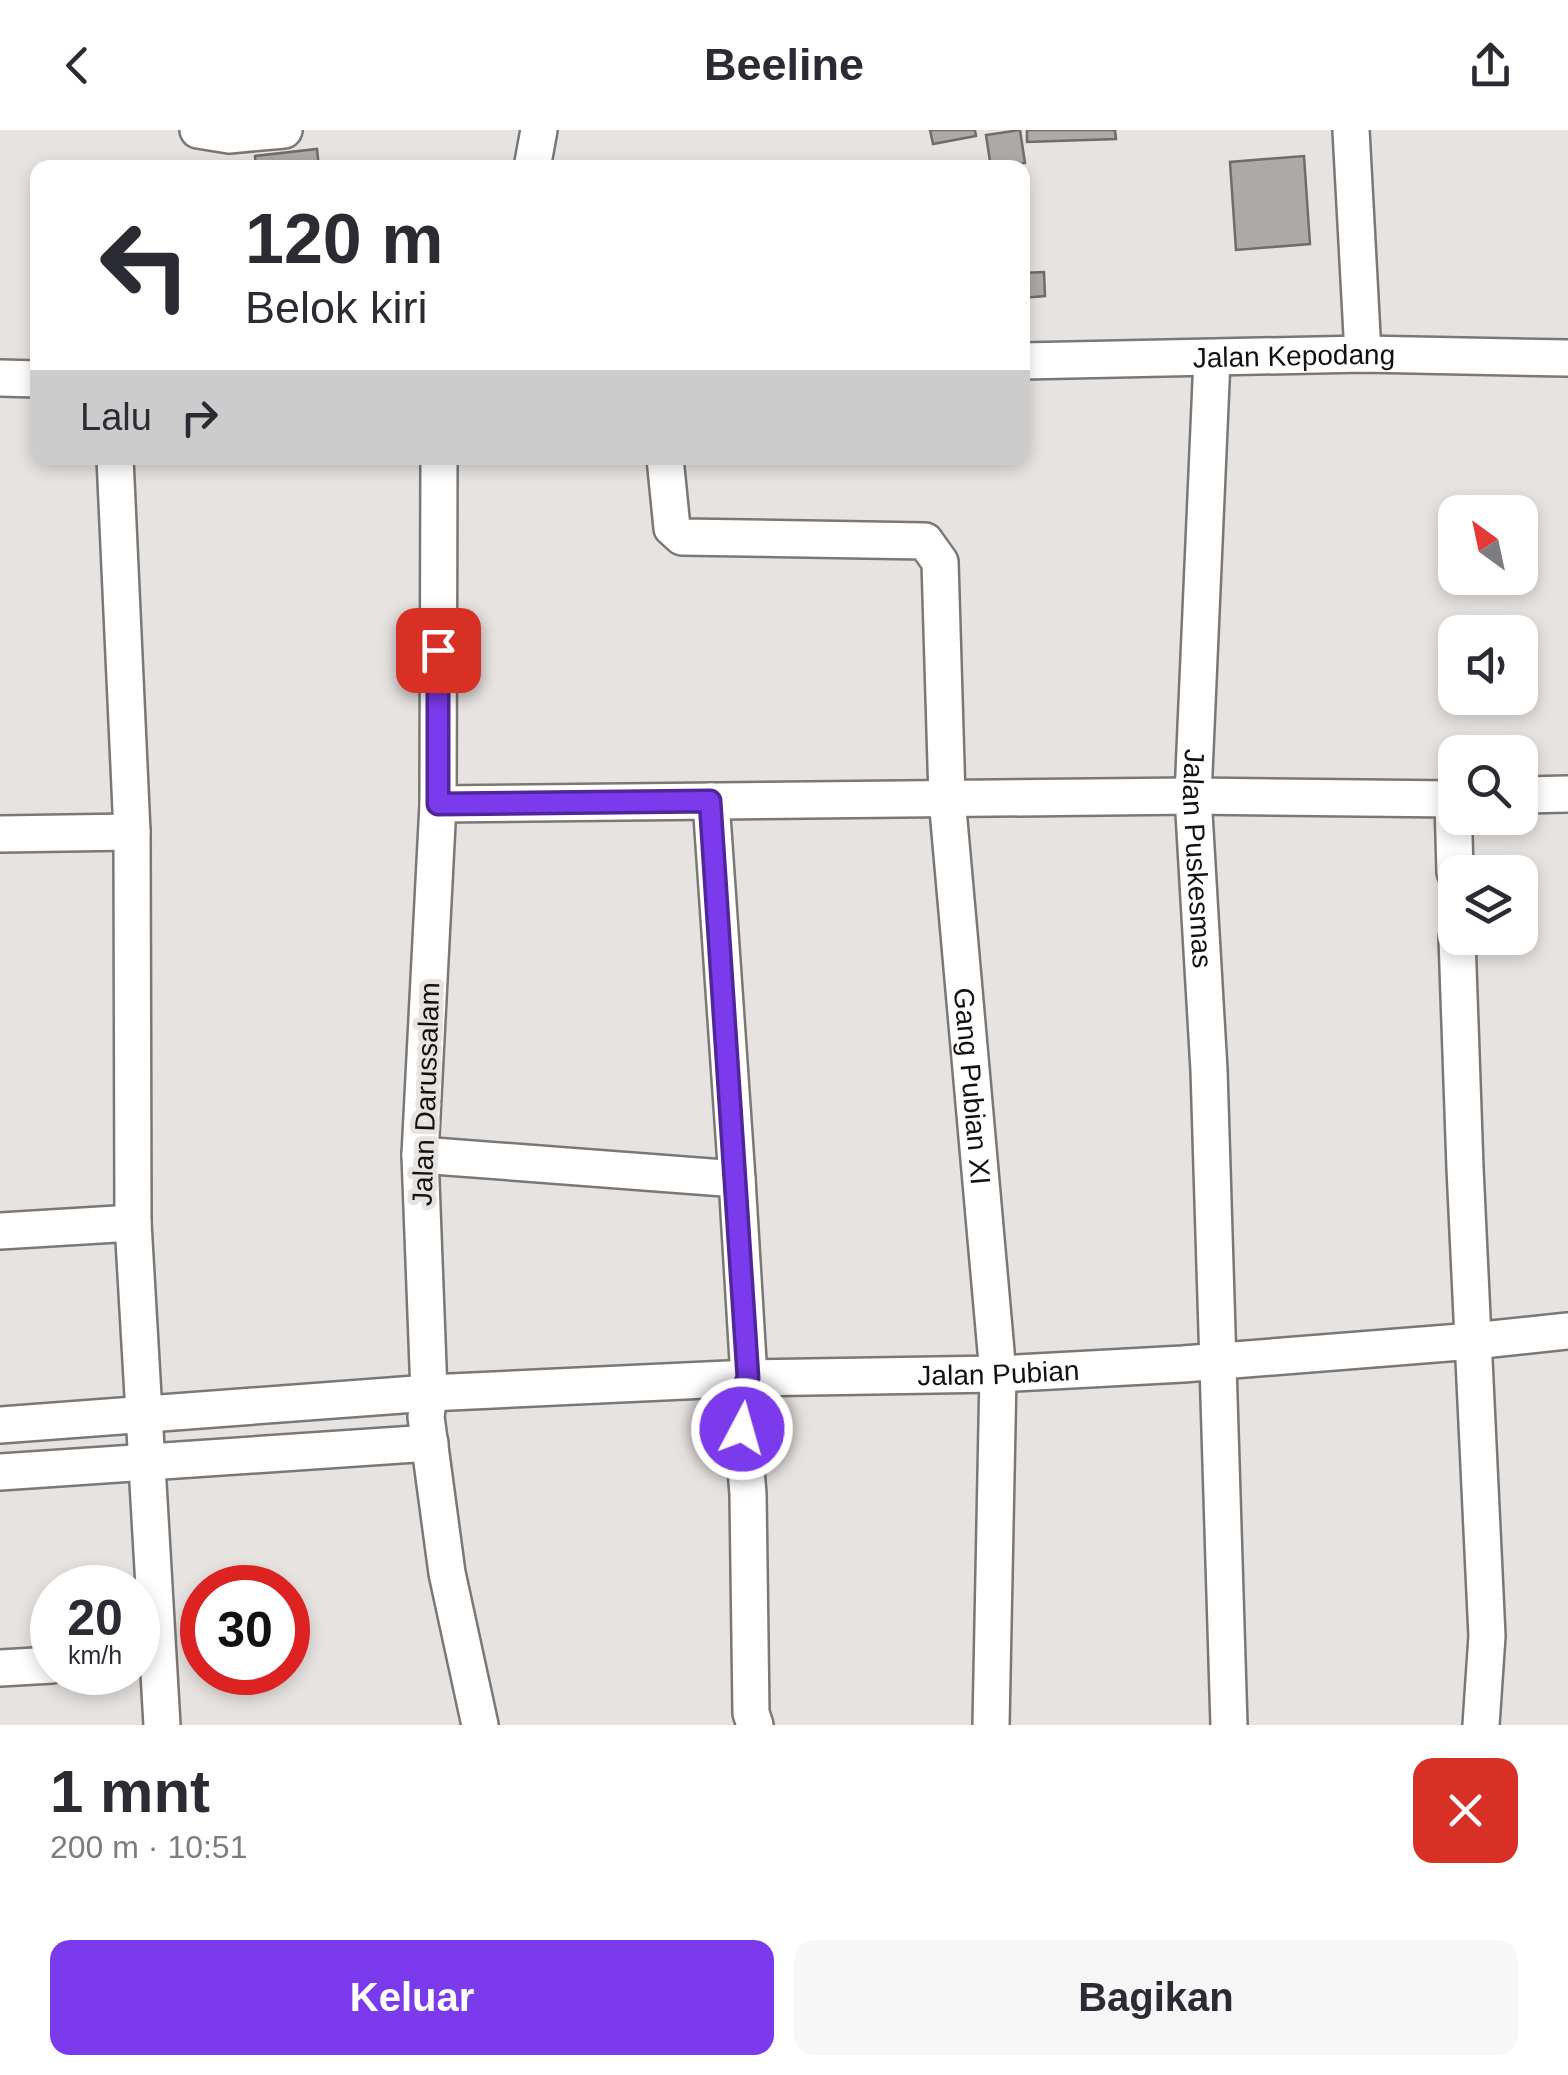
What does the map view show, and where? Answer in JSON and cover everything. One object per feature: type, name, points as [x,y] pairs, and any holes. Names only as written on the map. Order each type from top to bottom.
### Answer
[{"type":"street","points":[[198,130],[229,135],[284,130]]},
{"type":"street","points":[[533,160],[539,130]]},
{"type":"street","points":[[1352,130],[1363,354]]},
{"type":"street","name":"Jalan Kepodang","points":[[1030,361],[1363,354],[1568,358]]},
{"type":"street","name":"Jalan Puskesmas","points":[[1212,359],[1194,796],[1208,1070],[1230,1725]]},
{"type":"street","points":[[0,378],[30,379]]},
{"type":"street","points":[[115,465],[132,832],[133,1223],[146,1462],[147,1565]]},
{"type":"street","name":"Jalan Darussalam","points":[[439,465],[438,804],[420,1154],[429,1393],[426,1417],[447,1572],[480,1725]]},
{"type":"street","name":"Gang Pubian XI","points":[[666,465],[672,528],[682,537],[925,541],[940,562],[947,798],[998,1374],[991,1725]]},
{"type":"street","points":[[1538,795],[1568,794]]},
{"type":"street","points":[[438,804],[1194,796],[1438,800]]},
{"type":"street","points":[[710,801],[748,1378],[740,1396],[748,1494],[751,1713],[755,1725]]},
{"type":"street","points":[[0,834],[132,832]]},
{"type":"street","points":[[1458,955],[1486,1636],[1482,1725]]},
{"type":"street","points":[[420,1154],[737,1179]]},
{"type":"street","points":[[0,1232],[133,1223]]},
{"type":"street","name":"Jalan Pubian","points":[[0,1425],[429,1393],[748,1378],[998,1374],[1568,1331]]},
{"type":"street","points":[[0,1472],[430,1443]]},
{"type":"street","points":[[0,1668],[30,1666]]},
{"type":"street","points":[[156,1695],[162,1725]]},
{"type":"building","points":[[930,130],[975,130],[976,136],[933,144]]},
{"type":"building","points":[[1020,130],[1025,160],[990,160],[986,135]]},
{"type":"building","points":[[1027,130],[1115,130],[1116,139],[1027,142]]},
{"type":"building","points":[[317,149],[318,160],[255,160],[255,156]]},
{"type":"building","points":[[1304,156],[1310,244],[1236,250],[1230,162]]},
{"type":"building","points":[[1044,272],[1045,296],[1030,297],[1030,273]]},
{"type":"route","points":[[438,650],[438,804],[710,801],[748,1378],[740,1396],[742,1429]]}]
